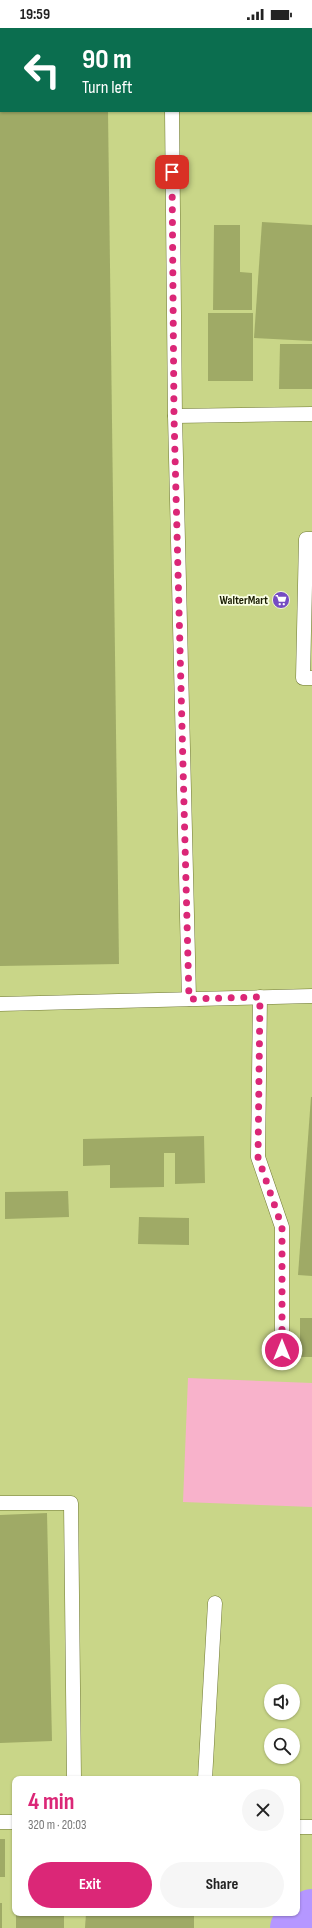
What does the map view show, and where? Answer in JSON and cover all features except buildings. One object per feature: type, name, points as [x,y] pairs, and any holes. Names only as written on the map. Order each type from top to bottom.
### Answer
[{"type":"lane","points":[[172,112],[174,416],[189,999]]},
{"type":"lane","points":[[174,416],[312,414]]},
{"type":"lane","points":[[312,539],[306,539],[303,678],[312,678]]},
{"type":"lane","points":[[0,1004],[312,996]]},
{"type":"lane","points":[[260,997],[258,1157],[282,1227],[282,1350]]},
{"type":"lane","points":[[0,1503],[71,1502],[74,1776]]},
{"type":"lane","points":[[205,1776],[215,1603]]},
{"type":"lane","points":[[0,1822],[12,1822]]},
{"type":"lane","points":[[300,1827],[312,1827]]},
{"type":"shaded area","points":[[0,112],[312,112],[312,1899],[300,1908],[300,1776],[12,1776],[12,1916],[289,1916],[272,1928],[0,1928]]},
{"type":"shaded area","points":[[188,1378],[312,1383],[312,1507],[183,1502]]},
{"type":"waterway","points":[[294,1928],[312,1913]]},
{"type":"place","name":"WalterMart","points":[[281,600]]},
{"type":"route","points":[[172,172],[174,416],[189,999],[260,997],[258,1157],[282,1227],[282,1350]]}]
